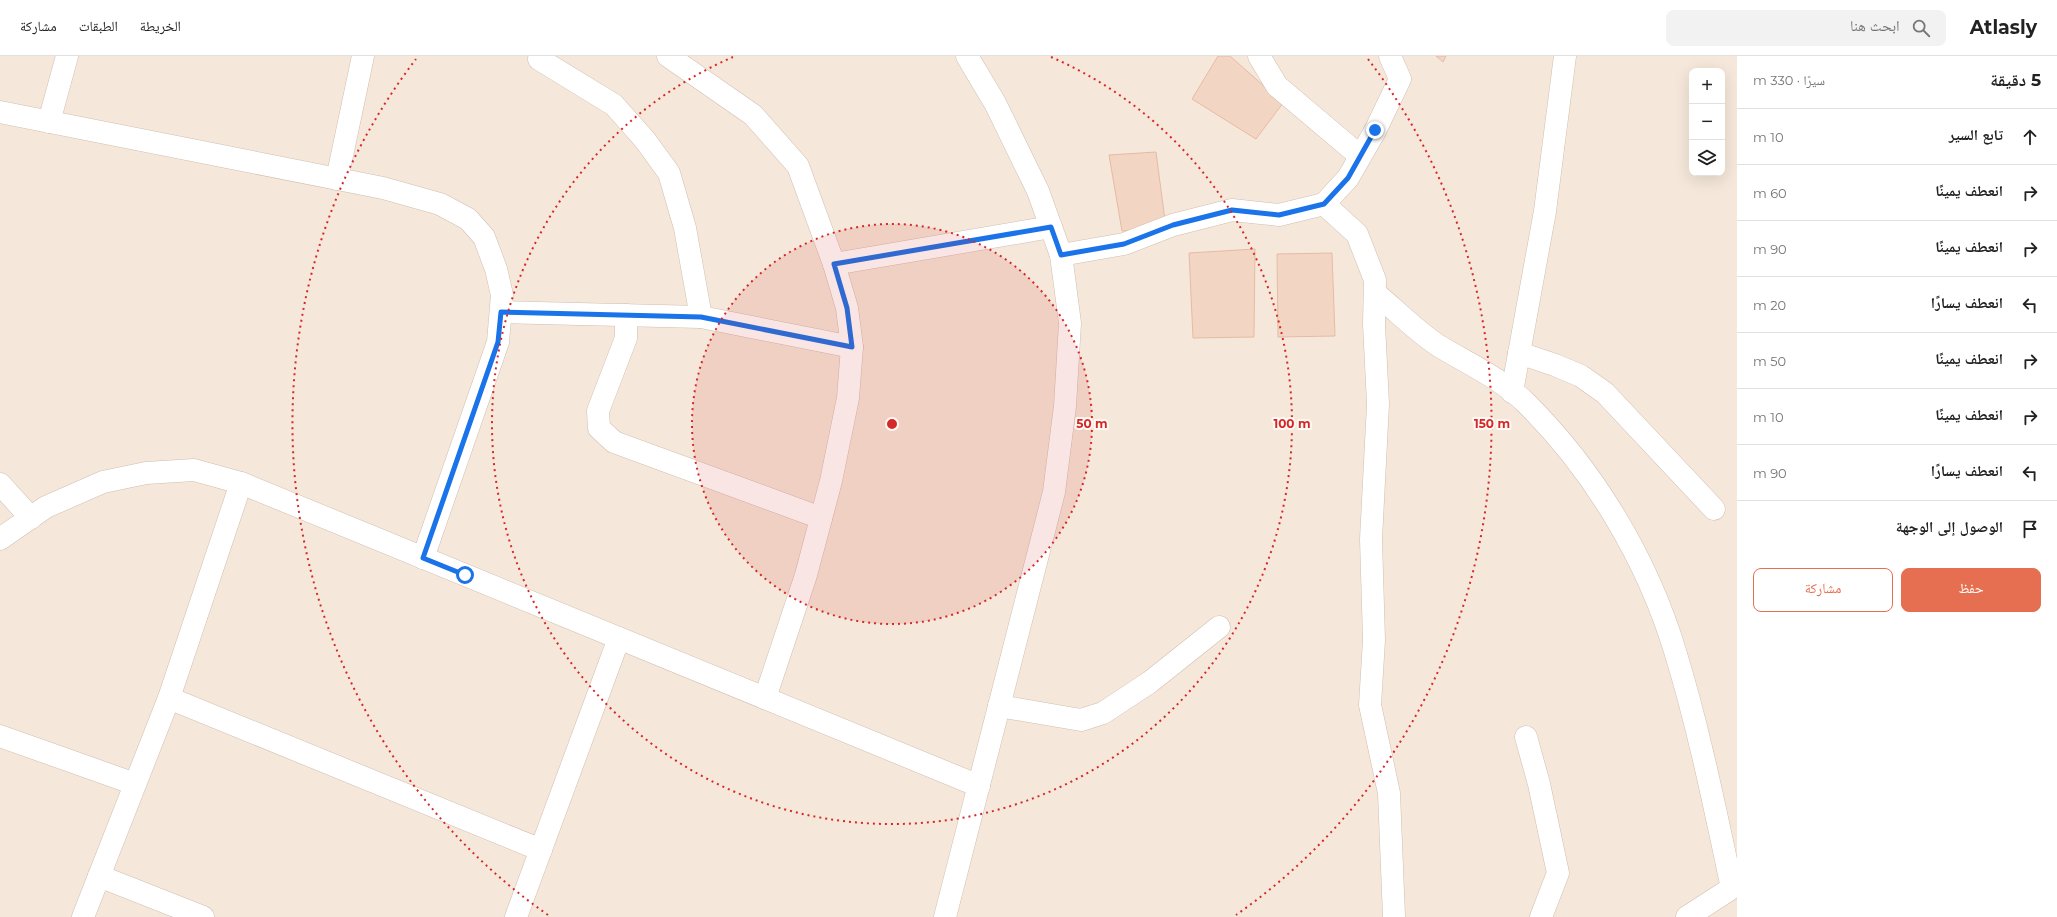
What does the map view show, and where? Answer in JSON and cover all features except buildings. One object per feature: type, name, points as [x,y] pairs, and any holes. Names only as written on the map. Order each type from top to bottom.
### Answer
[{"type":"street","points":[[49,122],[67,56]]},
{"type":"street","points":[[668,56],[753,115],[798,166],[834,264],[847,308],[852,347],[848,398],[821,518],[806,576],[765,698]]},
{"type":"street","points":[[945,917],[1054,492],[1065,406],[1070,323],[1061,255],[1051,227],[1032,178],[995,103],[967,56]]},
{"type":"street","points":[[1259,56],[1277,86],[1360,156]]},
{"type":"street","points":[[1061,255],[1124,244],[1173,225],[1232,210],[1279,215],[1324,204],[1348,178],[1400,79],[1390,56]]},
{"type":"street","points":[[1512,392],[1545,211],[1565,56]]},
{"type":"street","points":[[337,179],[359,57]]},
{"type":"street","points":[[536,57],[614,105],[645,140],[669,173],[685,228],[701,317]]},
{"type":"street","points":[[0,112],[383,188],[440,204],[468,219],[484,237],[496,269],[502,295],[498,342],[423,558]]},
{"type":"street","points":[[1324,204],[1357,234],[1375,280],[1374,324],[1378,404],[1371,538],[1374,640],[1370,705],[1389,793],[1394,917]]},
{"type":"street","points":[[834,264],[1051,227]]},
{"type":"street","points":[[1375,293],[1438,345],[1490,376],[1526,403],[1579,463],[1610,508],[1647,578],[1675,650],[1700,743],[1732,888],[1687,917]]},
{"type":"street","points":[[501,312],[701,317],[852,347]]},
{"type":"street","points":[[626,315],[626,338],[598,411],[599,428],[614,442],[821,518]]},
{"type":"street","points":[[1519,353],[1555,365],[1581,376],[1605,393],[1714,509]]},
{"type":"street","points":[[0,539],[46,507],[104,482],[146,473],[194,470],[241,483],[979,786]]},
{"type":"street","points":[[83,917],[168,698],[241,483]]},
{"type":"street","points":[[0,484],[31,518]]},
{"type":"street","points":[[999,706],[1080,720],[1103,713],[1150,682],[1219,627]]},
{"type":"street","points":[[516,917],[620,638]]},
{"type":"street","points":[[168,698],[541,850]]},
{"type":"street","points":[[0,736],[135,784]]},
{"type":"street","points":[[1526,737],[1539,784],[1558,873],[1541,917]]},
{"type":"street","points":[[99,876],[203,917]]},
{"type":"shaded area","points":[[0,56],[1737,56],[1737,917],[0,917]]},
{"type":"route","points":[[465,575],[423,558],[498,342],[501,312],[701,317],[852,347],[847,308],[834,264],[1051,227],[1061,255],[1124,244],[1173,225],[1232,210],[1279,215],[1324,204],[1348,178],[1375,130]]}]
